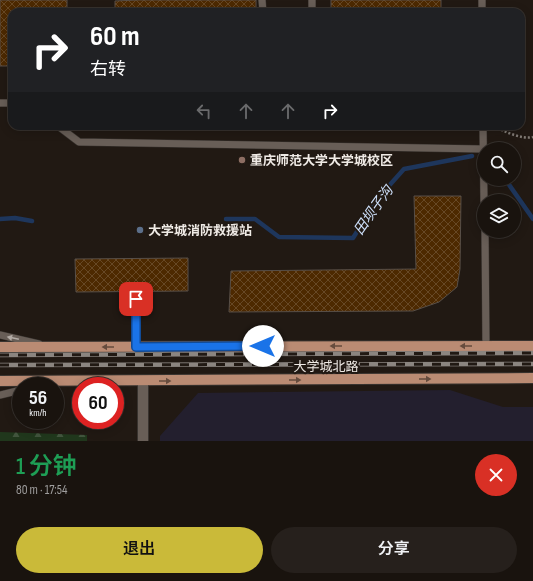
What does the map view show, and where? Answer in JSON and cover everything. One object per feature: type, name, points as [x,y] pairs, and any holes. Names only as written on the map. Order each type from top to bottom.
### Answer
[{"type":"main road","name":"大学城北路","points":[[0,347],[533,346]]},
{"type":"main road","name":"大学城北路","points":[[0,381],[533,378]]},
{"type":"street","points":[[143,381],[143,441]]},
{"type":"lane","points":[[63,130],[79,142],[477,150]]},
{"type":"lane","points":[[483,130],[484,142]]},
{"type":"lane","points":[[485,238],[486,346]]},
{"type":"lane","points":[[136,299],[136,347]]},
{"type":"lane","points":[[0,335],[53,347]]},
{"type":"lane","points":[[0,395],[12,392]]},
{"type":"path","points":[[500,130],[533,138]]},
{"type":"shaded area","points":[[450,390],[503,407],[533,407],[533,441],[160,441],[160,436],[198,393]]},
{"type":"green space","points":[[0,432],[87,435],[87,441],[0,441]]},
{"type":"building","points":[[0,0],[67,0],[67,8],[8,8],[8,66],[0,66]]},
{"type":"building","points":[[256,0],[256,8],[115,8],[115,1]]},
{"type":"building","points":[[331,0],[441,0],[441,8],[331,8]]},
{"type":"building","points":[[414,196],[461,196],[460,269],[457,287],[439,302],[413,311],[229,312],[231,271],[416,269]]},
{"type":"building","points":[[188,258],[188,291],[76,292],[75,259]]},
{"type":"waterway","name":"田坝子沟","points":[[226,219],[255,219],[279,237],[353,238],[379,197],[404,169],[472,156]]},
{"type":"waterway","name":"田坝子沟","points":[[510,186],[533,219]]},
{"type":"waterway","name":"田坝子沟","points":[[0,219],[15,218],[32,221]]},
{"type":"railway","points":[[0,355],[533,353]]},
{"type":"railway","points":[[0,365],[533,364]]},
{"type":"place","name":"重庆师范大学大学城校区","points":[[242,160]]},
{"type":"place","name":"大学城消防救援站","points":[[140,230]]},
{"type":"route","points":[[136,299],[136,347],[263,346]]}]
